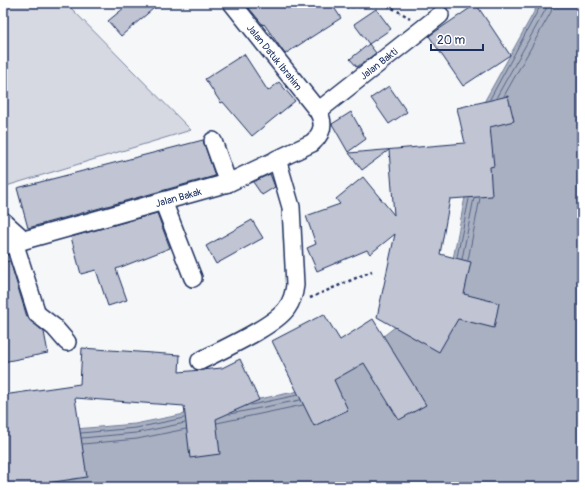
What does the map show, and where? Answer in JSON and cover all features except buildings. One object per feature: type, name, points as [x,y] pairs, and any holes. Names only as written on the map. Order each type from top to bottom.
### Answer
[{"type":"street","name":"Jalan Datuk Ibrahim","points":[[232,3],[318,111]]},
{"type":"street","name":"Jalan Bakti","points":[[318,111],[440,15]]},
{"type":"street","name":"Jalan Bakak","points":[[14,243],[228,183],[312,143],[319,137],[323,126],[318,111]]},
{"type":"street","points":[[213,141],[228,183]]},
{"type":"street","points":[[200,361],[253,334],[280,316],[293,298],[295,285],[291,207],[276,159]]},
{"type":"street","points":[[163,201],[193,278]]},
{"type":"street","points":[[3,221],[14,243],[37,314],[54,327],[67,342]]},
{"type":"path","points":[[341,3],[345,7],[387,5],[425,27]]},
{"type":"path","points":[[308,299],[372,271]]},
{"type":"shaded area","points":[[3,3],[70,3],[68,5],[191,130],[3,187]]},
{"type":"water","points":[[539,3],[582,3],[582,487],[3,487],[3,435],[135,424],[319,387],[448,285],[483,104]]}]
